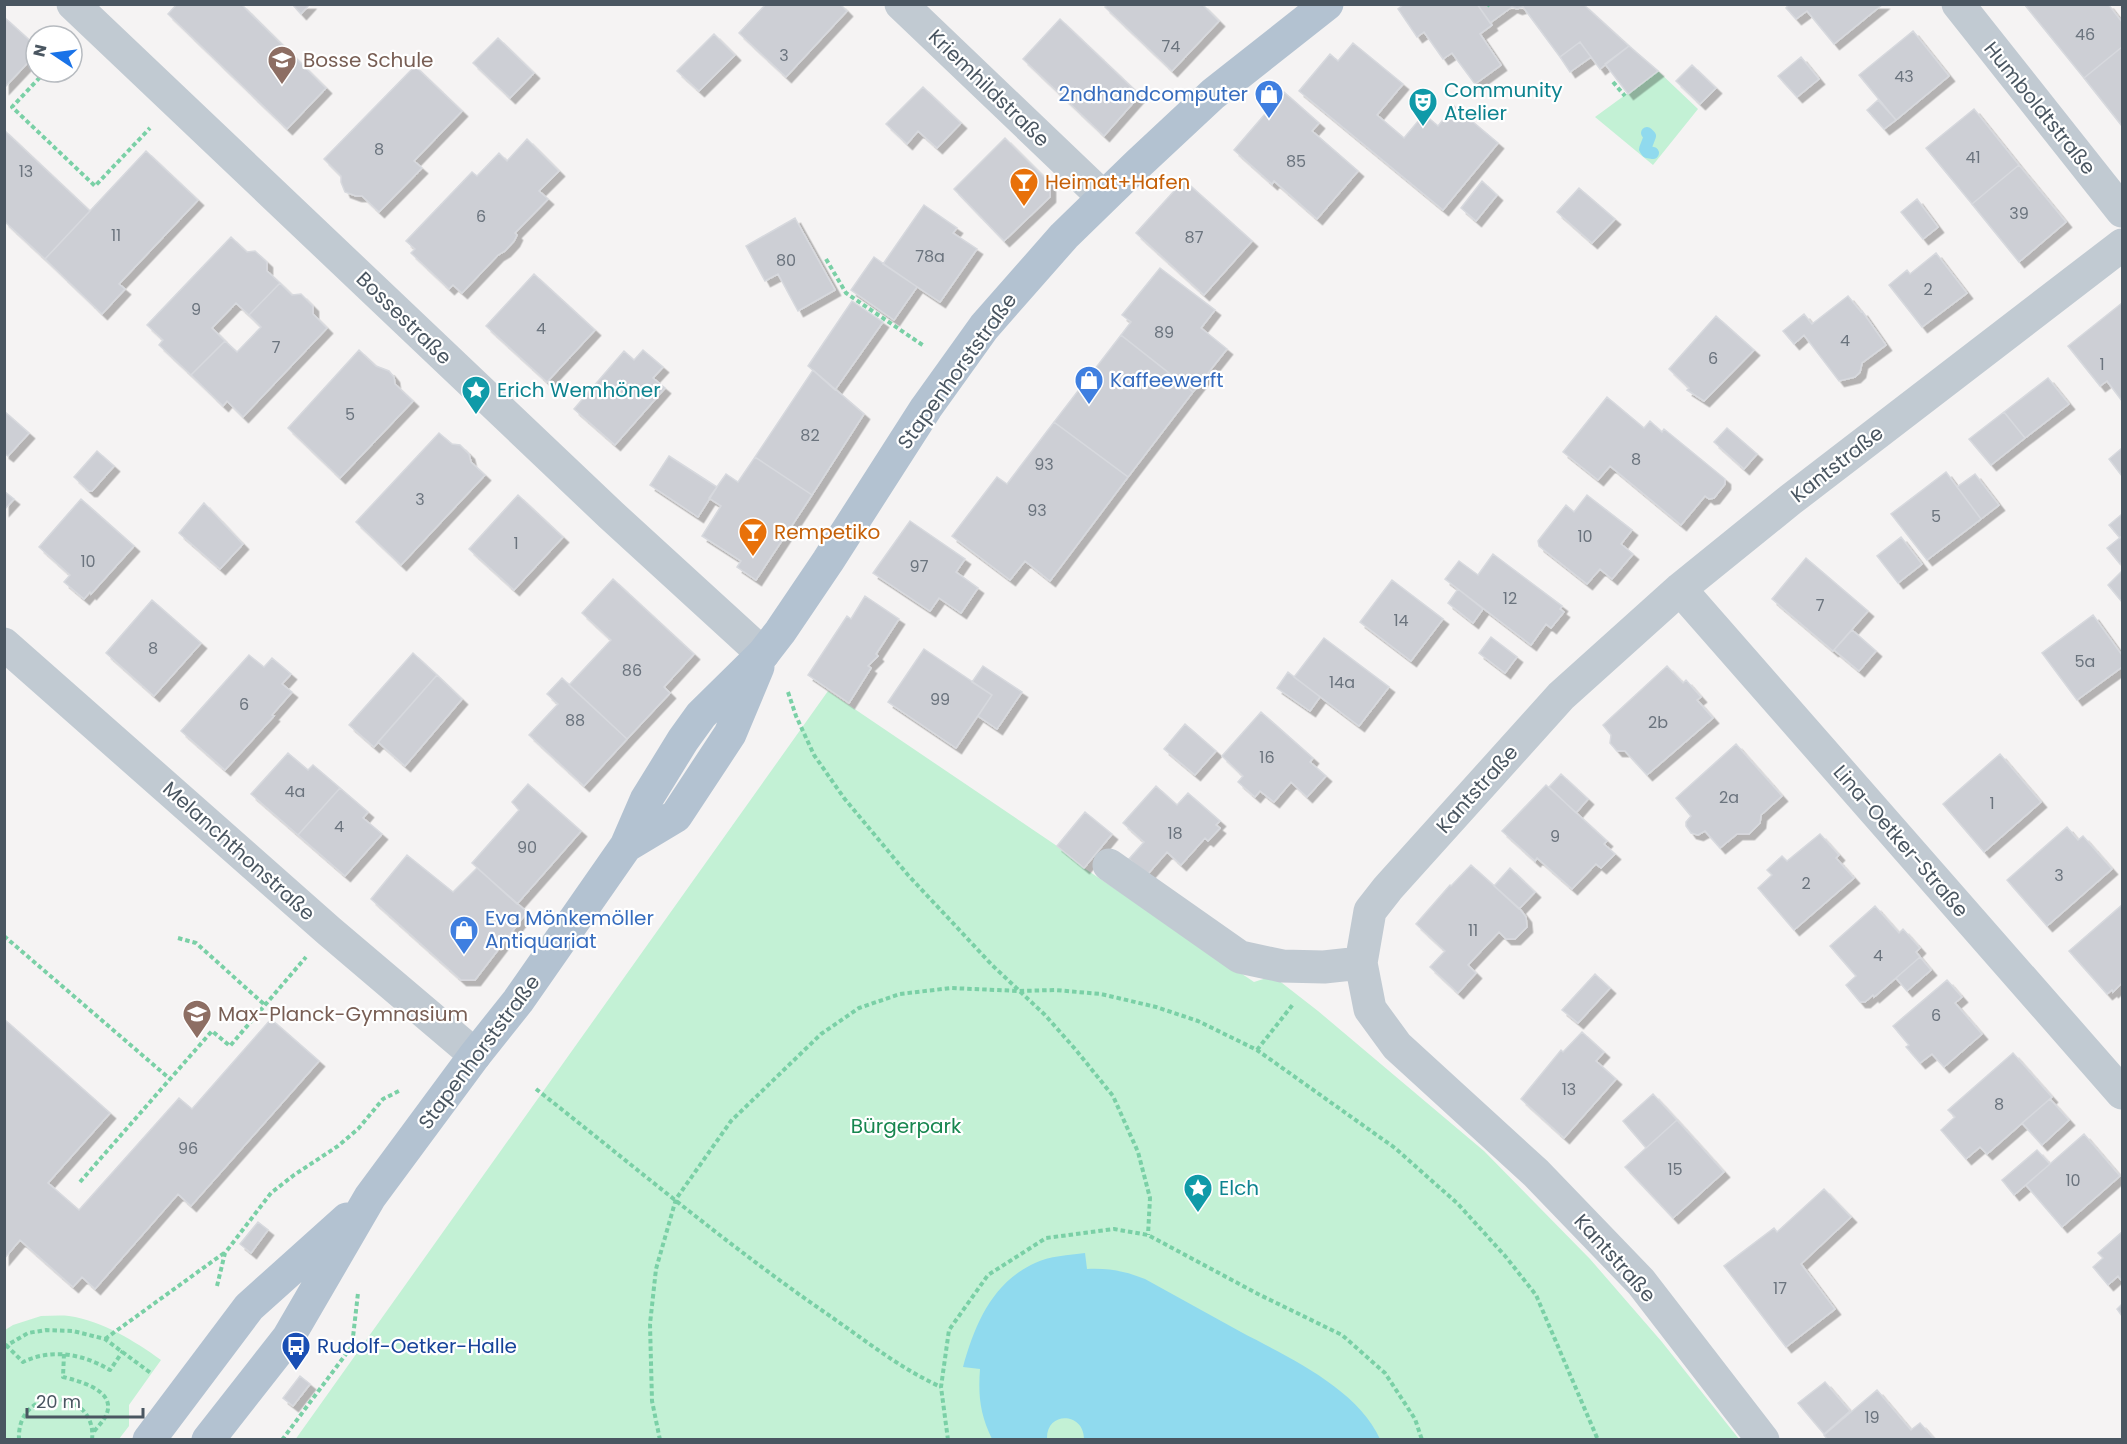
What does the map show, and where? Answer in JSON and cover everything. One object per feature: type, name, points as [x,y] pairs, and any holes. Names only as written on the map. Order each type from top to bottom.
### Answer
[{"type":"main road","name":"Stapenhorststraße","points":[[208,1440],[288,1338],[370,1197],[518,1001],[626,846],[676,816],[730,734],[763,654],[804,598],[914,426],[984,327],[1027,276],[1103,197],[1214,94],[1328,4]]},
{"type":"main road","name":"Stapenhorststraße","points":[[149,1440],[249,1307],[370,1197]]},
{"type":"street","name":"Bossestraße","points":[[73,4],[602,507],[763,654]]},
{"type":"street","name":"Kriemhildstraße","points":[[901,4],[1103,197]]},
{"type":"street","name":"Humboldtstraße","points":[[1958,4],[2122,212]]},
{"type":"street","name":"Kantstraße","points":[[1763,1440],[1641,1282],[1536,1173],[1396,1046],[1370,1009],[1360,963],[1371,911],[1388,888],[1561,696],[1680,589],[1799,493],[2122,245]]},
{"type":"street","name":"Lina-Oetker-Straße","points":[[1680,589],[2122,1092]]},
{"type":"street","name":"Melanchthonstraße","points":[[4,644],[329,931],[475,1055]]},
{"type":"street","points":[[1108,865],[1240,957],[1282,966],[1324,967],[1360,963]]},
{"type":"path","points":[[1613,82],[1624,96]]},
{"type":"path","points":[[34,84],[12,107],[95,186],[175,101]]},
{"type":"path","points":[[826,258],[846,293],[955,367]]},
{"type":"path","points":[[763,654],[785,684],[796,716],[814,755],[844,798],[908,875],[1019,992],[1045,1015],[1113,1096],[1138,1152],[1150,1198],[1148,1234]]},
{"type":"path","points":[[80,1182],[212,1031],[230,1046],[329,931]]},
{"type":"path","points":[[4,936],[170,1080]]},
{"type":"path","points":[[178,938],[196,943],[265,1005]]},
{"type":"path","points":[[660,1440],[652,1401],[650,1324],[656,1269],[676,1199],[731,1121],[820,1034],[858,1008],[900,994],[951,988],[1019,992],[1055,990],[1101,994],[1198,1020],[1257,1050],[1395,1148],[1458,1204],[1506,1257],[1536,1295],[1598,1440]]},
{"type":"path","points":[[1257,1050],[1294,1003]]},
{"type":"path","points":[[105,1339],[225,1253],[272,1193],[294,1175],[338,1146],[358,1129],[383,1099],[403,1089]]},
{"type":"path","points":[[536,1089],[782,1283],[916,1375],[942,1387]]},
{"type":"path","points":[[948,1440],[942,1387],[949,1330],[988,1275],[1046,1238],[1114,1229],[1148,1234],[1258,1294],[1342,1335],[1385,1373],[1415,1419],[1422,1440]]},
{"type":"path","points":[[217,1287],[225,1253]]},
{"type":"path","points":[[123,1351],[110,1370],[88,1359],[64,1354],[34,1357],[23,1362],[5,1346],[28,1333],[45,1330],[72,1331],[105,1339],[123,1351],[181,1397]]},
{"type":"path","points":[[282,1440],[352,1346]]},
{"type":"path","points":[[64,1354],[63,1377],[88,1384],[103,1396],[108,1405],[107,1414],[93,1433]]},
{"type":"path","points":[[19,1440],[18,1430],[29,1409],[51,1398],[74,1403],[83,1411],[90,1421],[92,1440]]},
{"type":"green space","points":[[1658,71],[1698,109],[1653,165],[1595,117]]},
{"type":"green space","name":"Bürgerpark","points":[[828,691],[1254,982],[1273,976],[1318,1011],[1484,1151],[1590,1259],[1662,1342],[1739,1439],[295,1440]]},
{"type":"green space","points":[[41,1316],[69,1316],[94,1322],[129,1339],[161,1360],[129,1405],[129,1426],[119,1439],[5,1439],[5,1330]]},
{"type":"water","points":[[1085,1253],[1087,1269],[1117,1271],[1145,1279],[1300,1363],[1338,1389],[1355,1404],[1380,1439],[1084,1439],[1078,1424],[1065,1418],[1052,1423],[1047,1439],[992,1439],[981,1405],[980,1369],[963,1367],[973,1335],[987,1306],[996,1293],[1020,1271],[1046,1259]]},
{"type":"building","points":[[177,4],[241,4],[326,88],[287,129],[168,14]]},
{"type":"building","points":[[292,4],[310,4],[301,14]]},
{"type":"building","points":[[766,4],[840,4],[847,11],[786,77],[739,33]]},
{"type":"building","points":[[1108,4],[1202,4],[1219,21],[1172,71],[1105,7]]},
{"type":"building","points":[[1404,4],[1477,4],[1492,25],[1480,34],[1501,65],[1475,84],[1452,53],[1443,59],[1424,32],[1417,37],[1398,9]]},
{"type":"building","points":[[1477,4],[1583,4],[1629,46],[1600,69],[1580,42],[1560,57],[1523,7],[1517,9],[1512,7],[1490,23]]},
{"type":"building","points":[[1789,4],[1883,4],[1834,44],[1807,11],[1796,19],[1786,8]]},
{"type":"building","points":[[2024,4],[2108,4],[2122,22],[2122,47],[2084,78]]},
{"type":"building","points":[[4,17],[24,35],[24,67],[4,88]]},
{"type":"building","points":[[1060,19],[1140,95],[1104,136],[1023,59]]},
{"type":"building","points":[[1913,31],[1949,76],[1896,120],[1859,75]]},
{"type":"building","points":[[714,34],[735,55],[699,91],[677,71]]},
{"type":"building","points":[[498,38],[534,73],[510,98],[473,63]]},
{"type":"building","points":[[1580,42],[1591,57],[1570,72],[1560,57]]},
{"type":"building","points":[[1353,43],[1403,84],[1377,115],[1404,138],[1424,114],[1438,126],[1454,106],[1498,143],[1443,210],[1299,91],[1330,54],[1338,61]]},
{"type":"building","points":[[1629,46],[1658,71],[1628,94],[1605,64]]},
{"type":"building","points":[[2122,47],[2122,126],[2084,78]]},
{"type":"building","points":[[1801,57],[1819,79],[1797,97],[1778,76]]},
{"type":"building","points":[[1692,65],[1716,88],[1700,104],[1676,81]]},
{"type":"building","points":[[415,66],[462,111],[414,161],[422,168],[379,212],[362,196],[345,192],[341,176],[324,159]]},
{"type":"building","points":[[923,87],[961,123],[937,148],[918,131],[907,144],[886,124]]},
{"type":"building","points":[[1284,92],[1319,123],[1312,131],[1358,171],[1317,219],[1274,181],[1272,184],[1234,150]]},
{"type":"building","points":[[1878,100],[1896,120],[1884,129],[1867,110]]},
{"type":"building","points":[[1974,109],[2019,165],[1972,204],[1926,148]]},
{"type":"building","points":[[4,130],[90,211],[45,259],[4,221]]},
{"type":"building","points":[[1005,138],[1050,183],[1050,197],[1004,241],[954,189]]},
{"type":"building","points":[[527,139],[559,171],[539,191],[548,199],[515,233],[517,235],[514,241],[505,251],[498,255],[462,293],[453,285],[449,289],[411,253],[415,249],[406,241],[472,172],[477,176],[499,153],[507,161]]},
{"type":"building","points":[[146,151],[198,200],[119,284],[125,289],[102,314],[45,259]]},
{"type":"building","points":[[2019,165],[2066,222],[2019,262],[1972,204]]},
{"type":"building","points":[[1184,180],[1252,241],[1204,295],[1136,233]]},
{"type":"building","points":[[1482,181],[1497,195],[1476,221],[1461,208]]},
{"type":"building","points":[[1579,188],[1615,219],[1592,243],[1557,212]]},
{"type":"building","points":[[1917,199],[1938,227],[1923,239],[1901,212]]},
{"type":"building","points":[[924,205],[957,228],[953,233],[977,249],[940,302],[883,264]]},
{"type":"building","points":[[795,218],[835,290],[798,311],[778,274],[765,281],[746,246]]},
{"type":"building","points":[[231,237],[247,252],[255,251],[267,262],[267,271],[280,283],[249,315],[236,303],[212,328],[225,341],[191,375],[159,345],[163,340],[147,325]]},
{"type":"building","points":[[1936,253],[1967,293],[1922,327],[1889,285],[1907,270],[1910,274]]},
{"type":"building","points":[[874,257],[917,287],[894,320],[851,290]]},
{"type":"building","points":[[1160,268],[1215,310],[1201,328],[1227,349],[1193,392],[1121,335],[1131,322],[1122,315]]},
{"type":"building","points":[[534,274],[595,330],[547,382],[486,326]]},
{"type":"building","points":[[280,283],[292,295],[301,294],[313,306],[313,314],[327,328],[243,417],[227,401],[223,406],[191,375],[225,341],[237,352],[261,327],[249,315]]},
{"type":"building","points":[[1848,296],[1862,311],[1886,345],[1862,363],[1860,372],[1855,377],[1839,381],[1804,335],[1794,344],[1783,331],[1804,314],[1812,324]]},
{"type":"building","points":[[852,301],[883,322],[835,390],[808,366]]},
{"type":"building","points":[[2122,303],[2122,401],[2107,381],[2100,386],[2068,346]]},
{"type":"building","points":[[1716,316],[1754,350],[1704,401],[1687,390],[1689,388],[1669,369]]},
{"type":"building","points":[[1121,335],[1193,392],[1128,477],[1054,422]]},
{"type":"building","points":[[359,350],[376,366],[389,371],[394,377],[395,384],[413,401],[340,478],[288,428]]},
{"type":"building","points":[[643,350],[663,367],[653,378],[665,388],[615,445],[574,409],[624,351],[634,360]]},
{"type":"building","points":[[813,370],[864,414],[812,495],[755,457]]},
{"type":"building","points":[[2048,378],[2069,404],[2025,438],[2004,412]]},
{"type":"building","points":[[1607,397],[1644,428],[1650,421],[1662,432],[1664,429],[1725,479],[1725,484],[1714,498],[1709,499],[1705,496],[1681,525],[1610,466],[1598,480],[1563,452]]},
{"type":"building","points":[[4,411],[29,433],[8,456],[4,453]]},
{"type":"building","points":[[2004,412],[2025,438],[1991,465],[1969,439]]},
{"type":"building","points":[[1054,422],[1128,477],[1050,581],[1025,561],[1010,580],[952,536],[997,477],[1007,484]]},
{"type":"building","points":[[1727,428],[1757,454],[1744,469],[1714,442]]},
{"type":"building","points":[[439,433],[452,444],[460,445],[469,454],[471,462],[485,475],[401,565],[356,522]]},
{"type":"building","points":[[2122,448],[2122,476],[2109,459]]},
{"type":"building","points":[[97,451],[114,466],[92,491],[89,491],[74,477]]},
{"type":"building","points":[[669,456],[717,487],[698,517],[650,485]]},
{"type":"building","points":[[755,457],[812,495],[756,580],[737,567],[741,561],[702,536],[721,506],[709,498],[726,474],[738,482]]},
{"type":"building","points":[[1946,472],[1981,519],[1927,560],[1891,514]]},
{"type":"building","points":[[1975,474],[1999,505],[1981,519],[1957,487]]},
{"type":"building","points":[[4,491],[14,499],[4,510]]},
{"type":"building","points":[[518,495],[563,537],[514,590],[469,549]]},
{"type":"building","points":[[1587,495],[1632,530],[1621,544],[1633,554],[1612,579],[1600,569],[1587,584],[1539,546],[1538,541],[1566,505],[1574,512]]},
{"type":"building","points":[[81,499],[134,546],[84,599],[64,582],[70,575],[39,547]]},
{"type":"building","points":[[204,503],[243,544],[220,569],[179,533]]},
{"type":"building","points":[[2122,514],[2122,536],[2120,538],[2109,525]]},
{"type":"building","points":[[910,521],[965,559],[956,572],[978,588],[961,613],[939,598],[930,611],[873,573]]},
{"type":"building","points":[[2122,536],[2122,562],[2120,564],[2107,548]]},
{"type":"building","points":[[1901,537],[1922,564],[1898,583],[1877,556]]},
{"type":"building","points":[[1493,554],[1562,606],[1560,609],[1564,612],[1551,628],[1546,624],[1531,645],[1445,579],[1459,561],[1478,575]]},
{"type":"building","points":[[1806,558],[1868,611],[1833,651],[1772,599]]},
{"type":"building","points":[[2122,571],[2122,602],[2108,585]]},
{"type":"building","points":[[613,579],[694,654],[664,687],[670,693],[627,739],[569,685],[611,640],[582,613]]},
{"type":"building","points":[[1392,580],[1443,619],[1411,661],[1360,622]]},
{"type":"building","points":[[1458,589],[1483,609],[1473,623],[1448,603]]},
{"type":"building","points":[[865,596],[899,619],[876,654],[878,656],[868,666],[871,668],[849,703],[808,675],[847,616],[851,619]]},
{"type":"building","points":[[152,600],[201,643],[154,696],[106,653]]},
{"type":"building","points":[[2093,615],[2122,655],[2122,667],[2077,700],[2042,653]]},
{"type":"building","points":[[1852,630],[1876,651],[1859,671],[1834,650]]},
{"type":"building","points":[[1491,637],[1517,657],[1505,673],[1479,653]]},
{"type":"building","points":[[1324,638],[1389,687],[1359,726],[1294,677]]},
{"type":"building","points":[[924,649],[992,695],[956,748],[888,702]]},
{"type":"building","points":[[413,653],[437,675],[374,747],[349,725]]},
{"type":"building","points":[[249,655],[264,667],[272,658],[291,674],[282,684],[292,692],[272,715],[274,716],[225,770],[181,731]]},
{"type":"building","points":[[983,666],[1022,692],[997,729],[978,716],[992,695],[972,682]]},
{"type":"building","points":[[1667,666],[1683,683],[1686,680],[1701,697],[1697,700],[1713,718],[1647,775],[1625,751],[1617,751],[1610,743],[1611,735],[1603,725]]},
{"type":"building","points":[[1288,672],[1320,697],[1310,711],[1277,688]]},
{"type":"building","points":[[437,675],[462,699],[405,766],[378,742]]},
{"type":"building","points":[[562,678],[627,739],[584,786],[529,735],[558,704],[547,694]]},
{"type":"building","points":[[1261,712],[1313,758],[1310,762],[1326,776],[1307,797],[1291,782],[1274,802],[1260,791],[1255,797],[1238,782],[1243,776],[1222,756]]},
{"type":"building","points":[[1185,724],[1216,751],[1195,775],[1164,749]]},
{"type":"building","points":[[1736,744],[1782,796],[1761,815],[1760,823],[1749,834],[1737,834],[1720,848],[1705,831],[1698,835],[1691,833],[1686,822],[1691,816],[1676,798]]},
{"type":"building","points":[[288,753],[308,770],[313,765],[340,788],[298,835],[251,794]]},
{"type":"building","points":[[2000,754],[2041,802],[1984,852],[1943,804]]},
{"type":"building","points":[[1561,774],[1588,799],[1576,813],[1549,787]]},
{"type":"building","points":[[528,784],[581,831],[517,904],[472,863],[519,810],[512,802]]},
{"type":"building","points":[[1546,785],[1607,841],[1604,844],[1615,854],[1601,868],[1596,864],[1572,889],[1537,858],[1535,861],[1502,831]]},
{"type":"building","points":[[1156,786],[1177,805],[1188,793],[1220,821],[1216,825],[1220,828],[1208,841],[1205,838],[1181,865],[1167,852],[1147,875],[1129,859],[1144,842],[1123,823]]},
{"type":"building","points":[[340,788],[368,812],[363,818],[382,834],[345,876],[298,835]]},
{"type":"building","points":[[1085,812],[1112,834],[1084,868],[1057,846]]},
{"type":"building","points":[[2067,827],[2078,840],[2083,836],[2112,869],[2047,926],[2007,880]]},
{"type":"building","points":[[1820,834],[1839,855],[1836,858],[1854,878],[1794,930],[1758,888],[1772,875],[1767,870],[1782,856],[1787,861]]},
{"type":"building","points":[[407,855],[453,892],[477,868],[527,912],[475,980],[461,980],[371,899]]},
{"type":"building","points":[[1471,865],[1520,909],[1526,917],[1527,927],[1515,939],[1506,939],[1499,932],[1468,965],[1476,973],[1458,993],[1430,967],[1445,951],[1416,924]]},
{"type":"building","points":[[1510,868],[1535,892],[1519,909],[1494,886]]},
{"type":"building","points":[[2122,905],[2122,983],[2113,992],[2112,990],[2107,994],[2069,951]]},
{"type":"building","points":[[1875,906],[1899,933],[1903,929],[1920,948],[1916,952],[1920,957],[1874,997],[1873,995],[1865,1002],[1860,1002],[1846,985],[1856,976],[1830,946]]},
{"type":"building","points":[[1920,957],[1931,970],[1907,991],[1896,978]]},
{"type":"building","points":[[1595,974],[1610,988],[1578,1023],[1562,1010]]},
{"type":"building","points":[[1947,980],[1962,997],[1955,1003],[1982,1034],[1944,1067],[1932,1054],[1920,1063],[1906,1047],[1909,1045],[1893,1026]]},
{"type":"building","points":[[4,1019],[110,1113],[48,1183],[79,1210],[179,1098],[192,1109],[271,1019],[319,1061],[191,1206],[178,1194],[95,1289],[82,1277],[73,1287],[20,1240],[4,1259]]},
{"type":"building","points":[[1582,1032],[1604,1052],[1596,1061],[1616,1079],[1564,1138],[1521,1099],[1561,1050],[1563,1052]]},
{"type":"building","points":[[2013,1053],[2052,1097],[1987,1154],[1980,1147],[1966,1159],[1941,1130],[1955,1117],[1948,1110]]},
{"type":"building","points":[[1653,1094],[1677,1120],[1646,1148],[1623,1121]]},
{"type":"building","points":[[2050,1099],[2069,1120],[2042,1145],[2022,1123]]},
{"type":"building","points":[[1677,1120],[1724,1172],[1673,1218],[1625,1167]]},
{"type":"building","points":[[2084,1134],[2120,1176],[2062,1227],[2026,1185]]},
{"type":"building","points":[[2037,1150],[2050,1164],[2014,1195],[2002,1180]]},
{"type":"building","points":[[1824,1189],[1851,1217],[1801,1264],[1835,1309],[1786,1347],[1724,1266],[1774,1228],[1777,1232]]},
{"type":"building","points":[[258,1222],[268,1230],[251,1253],[240,1244]]},
{"type":"building","points":[[2122,1232],[2122,1281],[2118,1276],[2108,1285],[2093,1267],[2103,1258],[2098,1253]]},
{"type":"building","points":[[2122,1304],[2122,1316],[2117,1309]]},
{"type":"building","points":[[300,1376],[310,1384],[293,1406],[283,1398]]},
{"type":"building","points":[[1825,1382],[1850,1411],[1824,1434],[1798,1403]]},
{"type":"building","points":[[1877,1390],[1911,1430],[1920,1423],[1935,1440],[1828,1440],[1824,1435]]},
{"type":"waterway","points":[[1647,133],[1650,136],[1645,149],[1653,153]]},
{"type":"place","name":"Bosse Schule","points":[[282,86]]},
{"type":"place","name":"2ndhandcomputer","points":[[1269,120]]},
{"type":"place","name":"Community Atelier","points":[[1423,128]]},
{"type":"place","name":"Heimat+Hafen","points":[[1024,208]]},
{"type":"place","name":"Kaffeewerft","points":[[1089,406]]},
{"type":"place","name":"Erich Wemhöner","points":[[476,416]]},
{"type":"place","name":"Rempetiko","points":[[753,558]]},
{"type":"place","name":"Eva Mönkemöller Antiquariat","points":[[464,956]]},
{"type":"place","name":"Max-Planck-Gymnasium","points":[[197,1040]]},
{"type":"place","name":"Elch","points":[[1198,1214]]},
{"type":"place","name":"Rudolf-Oetker-Halle","points":[[296,1372]]}]
